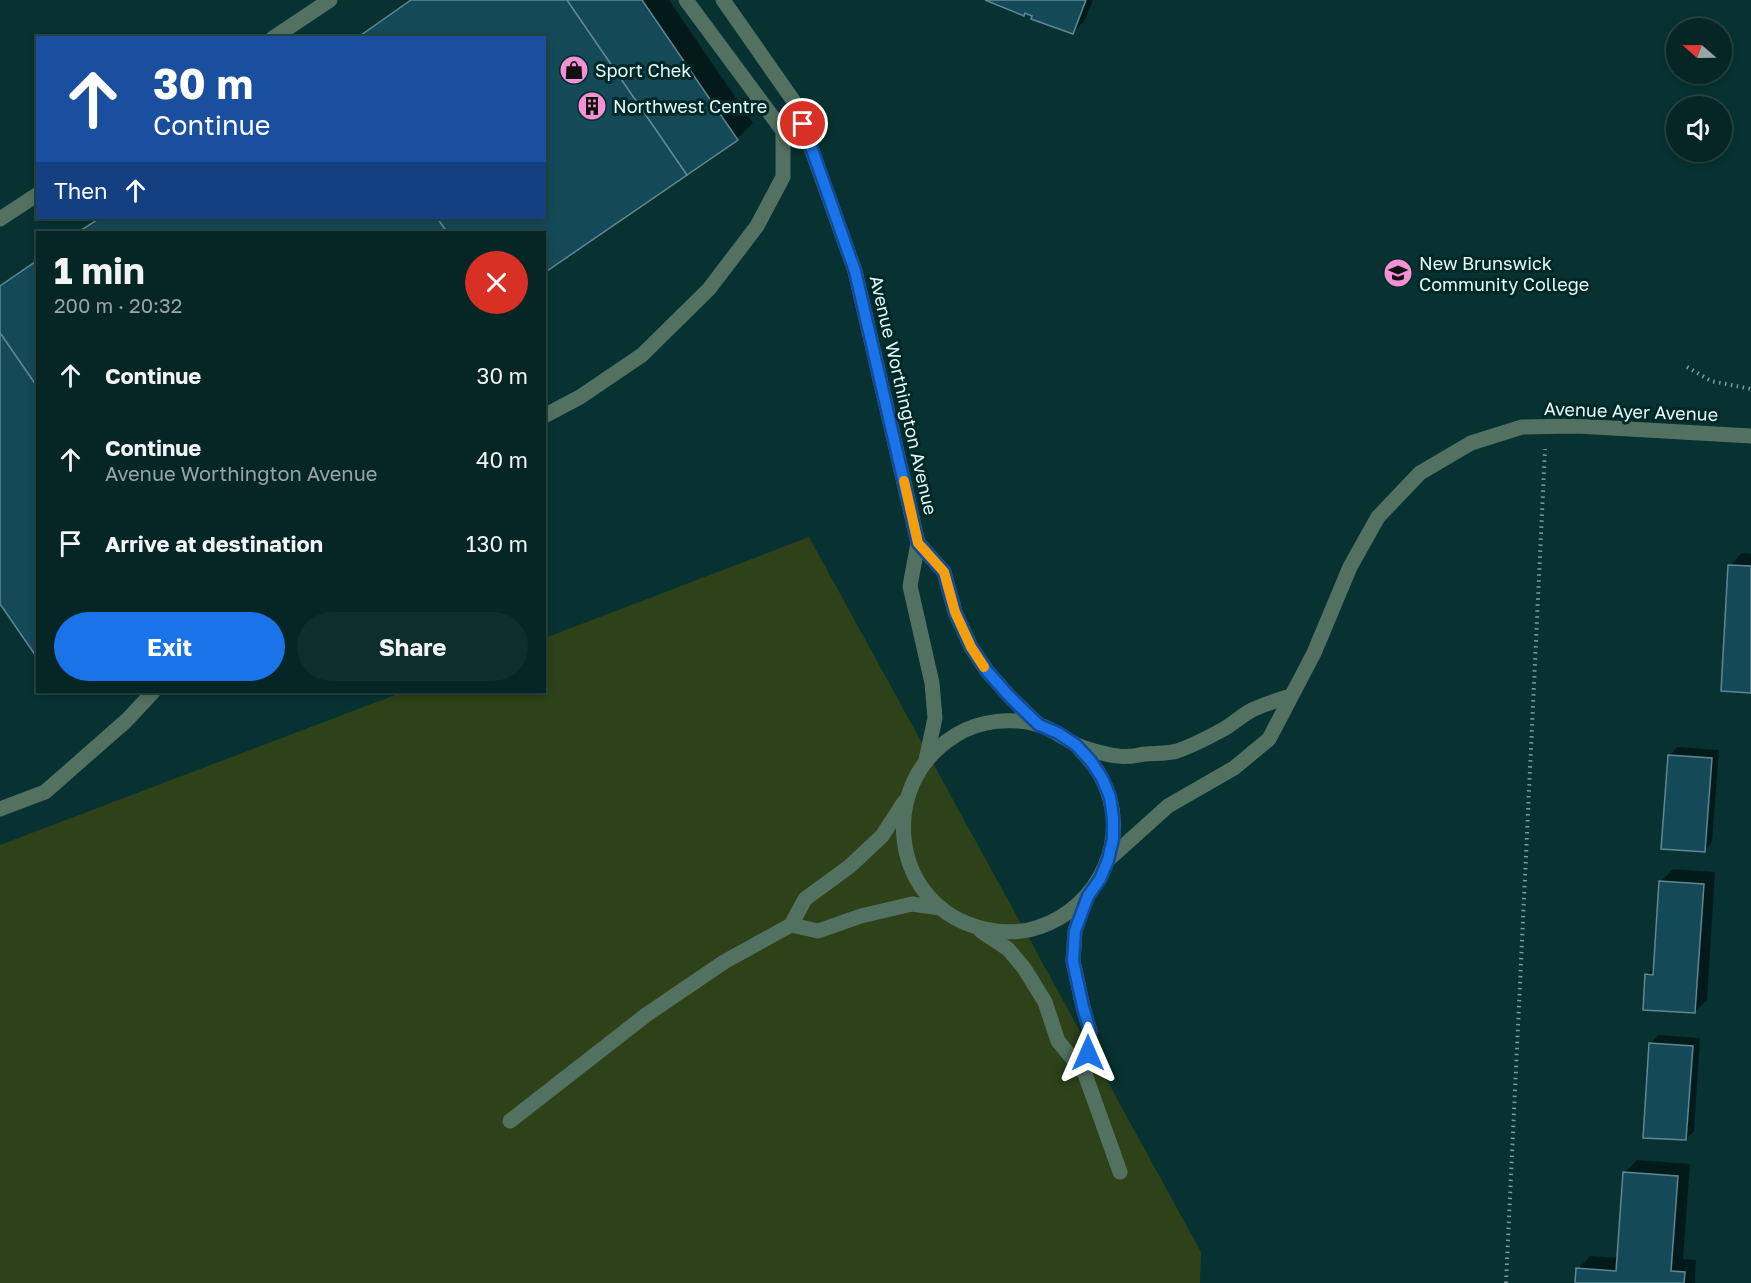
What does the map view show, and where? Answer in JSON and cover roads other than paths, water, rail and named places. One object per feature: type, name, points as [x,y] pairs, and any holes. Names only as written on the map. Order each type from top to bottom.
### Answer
[{"type":"street","points":[[276,36],[330,0]]},
{"type":"street","points":[[546,415],[580,397],[642,355],[709,289],[758,226],[783,177],[783,131],[686,0]]},
{"type":"street","name":"Avenue Worthington Avenue","points":[[723,0],[795,103],[855,271],[918,543],[910,586],[932,683],[935,718],[926,760]]},
{"type":"street","points":[[0,219],[36,196]]},
{"type":"street","name":"Avenue Ayer Avenue","points":[[1108,860],[1168,806],[1234,768],[1269,739],[1314,653],[1350,567],[1378,517],[1420,472],[1471,443],[1522,427],[1577,426],[1751,436]]},
{"type":"street","name":"Avenue Worthington Avenue","points":[[918,543],[944,572],[955,612],[971,647],[987,671],[1039,725]]},
{"type":"street","points":[[0,809],[45,792],[127,720],[152,693]]},
{"type":"street","points":[[1076,745],[1120,757],[1176,751],[1222,730],[1253,710],[1291,696]]},
{"type":"street","points":[[998,721],[1019,721],[1039,725],[1058,733],[1076,745],[1102,778],[1110,797],[1113,818],[1113,839],[1108,860],[1100,879],[1088,896],[1056,921],[1017,932],[996,932],[976,927],[958,920],[941,908],[926,894],[915,877],[907,858],[903,837],[903,817],[907,797],[914,778],[926,760],[940,745],[958,734],[977,725],[998,721]]},
{"type":"street","points":[[510,1121],[646,1015],[724,962],[791,925],[805,899],[850,866],[882,836],[907,797]]},
{"type":"street","points":[[1085,1074],[1090,1031],[1073,961],[1075,931],[1088,896]]},
{"type":"street","points":[[791,925],[818,931],[861,916],[912,904],[941,908]]},
{"type":"street","points":[[976,927],[1008,949],[1024,968],[1045,1002],[1058,1041],[1085,1074],[1120,1172]]},
{"type":"place","name":"Sport Chek","points":[[574,70]]},
{"type":"place","name":"Northwest Centre","points":[[592,106]]},
{"type":"place","name":"New Brunswick Community College","points":[[1398,273]]}]
